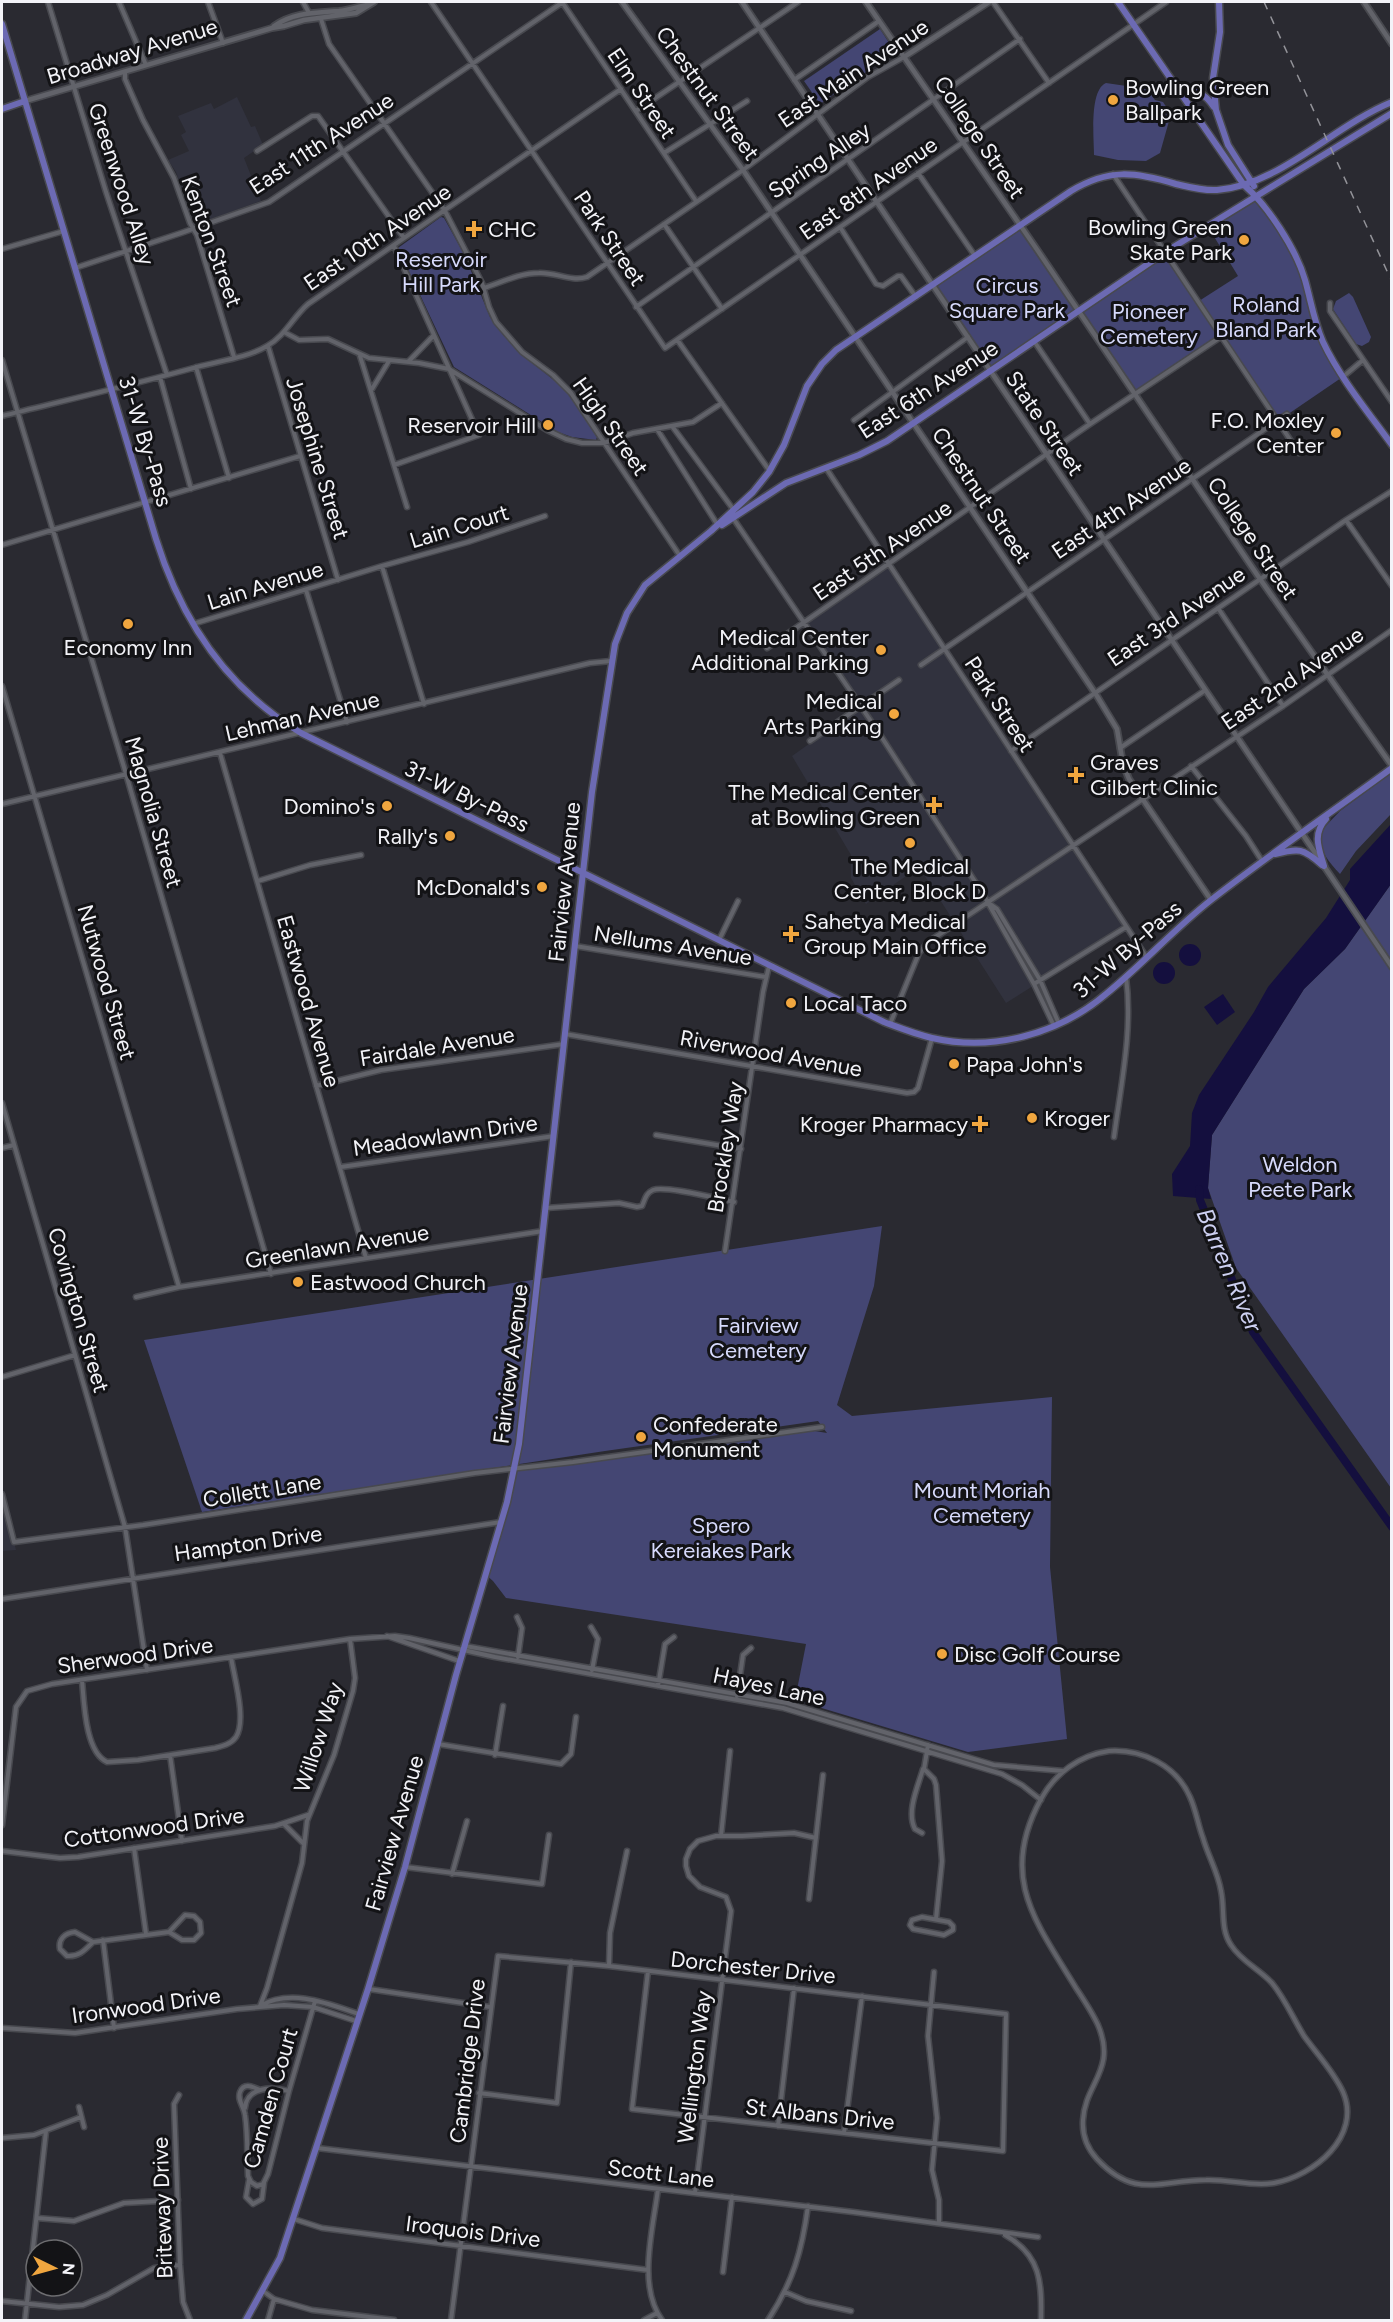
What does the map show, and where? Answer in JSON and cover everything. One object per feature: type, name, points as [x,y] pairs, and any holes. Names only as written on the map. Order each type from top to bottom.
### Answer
[{"type":"main road","points":[[1118,2],[1244,185],[1256,195],[1298,260],[1319,334],[1344,376],[1392,445]]},
{"type":"main road","points":[[1215,110],[1213,78],[1220,32],[1220,2]]},
{"type":"main road","name":"31-W By-Pass","points":[[2,24],[172,584],[192,625],[214,658],[239,686],[267,711],[301,733],[890,1024],[932,1038],[957,1042],[1023,1037],[1057,1025],[1090,1006],[1126,977],[1211,900],[1392,767]]},
{"type":"main road","points":[[1182,95],[1190,92],[1202,93],[1209,99],[1228,145],[1253,183],[1256,195]]},
{"type":"main road","name":"Broadway Avenue","points":[[2,109],[26,101]]},
{"type":"main road","points":[[1113,174],[1137,174],[1204,190],[1225,189],[1253,183],[1364,114],[1392,102]]},
{"type":"main road","name":"East 6th Avenue","points":[[711,531],[780,486],[867,452],[915,423],[1166,251],[1392,112]]},
{"type":"main road","name":"Fairview Avenue","points":[[246,2320],[280,2258],[368,1989],[405,1867],[437,1744],[515,1468],[592,792],[611,661],[621,626],[638,594],[648,582],[718,525],[753,492],[770,471],[781,452],[799,402],[812,378],[836,350],[1082,185],[1113,174]]},
{"type":"main road","points":[[1325,868],[1317,836],[1319,829],[1334,810]]},
{"type":"main road","points":[[1272,855],[1299,849],[1309,853],[1325,868]]},
{"type":"street","name":"Greenwood Alley","points":[[48,2],[167,375]]},
{"type":"street","points":[[119,2],[147,66]]},
{"type":"street","points":[[208,2],[223,43]]},
{"type":"street","points":[[303,2],[309,13]]},
{"type":"street","name":"Park Street","points":[[431,2],[664,347],[678,341]]},
{"type":"street","name":"East 11th Avenue","points":[[75,268],[268,202],[562,2]]},
{"type":"street","name":"Elm Street","points":[[562,2],[696,201]]},
{"type":"street","name":"Chestnut Street","points":[[622,2],[744,170],[1094,693],[1115,726],[1124,768],[1142,799],[1211,900]]},
{"type":"street","name":"State Street","points":[[742,2],[1392,967]]},
{"type":"street","points":[[636,111],[798,2]]},
{"type":"street","name":"College Street","points":[[866,2],[1079,310],[1260,579],[1392,767]]},
{"type":"street","points":[[991,2],[1020,39],[1049,83]]},
{"type":"street","name":"East Main Avenue","points":[[484,288],[531,273],[583,278],[744,170],[868,77],[991,2]]},
{"type":"street","name":"East 8th Avenue","points":[[678,341],[1166,2]]},
{"type":"street","points":[[1364,2],[1392,44]]},
{"type":"street","name":"Broadway Avenue","points":[[26,101],[272,28],[284,27],[304,20],[356,13],[372,3]]},
{"type":"street","name":"Broadway Avenue","points":[[272,28],[282,20],[309,13],[342,11],[372,3]]},
{"type":"street","name":"High Street","points":[[321,18],[329,44],[445,211],[484,288],[489,307],[500,327],[522,352],[564,385],[680,556]]},
{"type":"street","points":[[794,80],[879,21]]},
{"type":"street","name":"Spring Alley","points":[[636,307],[1020,39]]},
{"type":"street","name":"Kenton Street","points":[[125,72],[125,79],[143,120],[178,189],[197,235],[234,357]]},
{"type":"street","name":"East 10th Avenue","points":[[2,416],[160,377],[267,346],[285,332],[308,304],[621,88]]},
{"type":"street","points":[[664,153],[747,101]]},
{"type":"street","points":[[257,151],[315,115],[404,238]]},
{"type":"street","points":[[918,173],[975,257]]},
{"type":"street","points":[[1113,174],[1299,453]]},
{"type":"street","points":[[664,224],[722,309]]},
{"type":"street","points":[[840,227],[874,282],[883,286],[901,276],[916,297]]},
{"type":"street","points":[[2,249],[64,231]]},
{"type":"street","points":[[394,246],[479,435],[394,465]]},
{"type":"street","points":[[1330,303],[1330,311],[1392,402]]},
{"type":"street","points":[[285,332],[299,340],[328,339],[359,355],[449,369],[526,419],[560,436],[582,443],[604,444],[633,434],[693,422],[722,403]]},
{"type":"street","points":[[408,362],[434,335]]},
{"type":"street","name":"East 5th Avenue","points":[[767,648],[1090,424],[1222,336]]},
{"type":"street","points":[[854,420],[968,337]]},
{"type":"street","points":[[678,341],[770,471]]},
{"type":"street","points":[[1034,341],[1090,424]]},
{"type":"street","name":"Josephine Street","points":[[267,346],[338,580]]},
{"type":"street","points":[[359,355],[407,507]]},
{"type":"street","name":"Magnolia Street","points":[[2,360],[126,774],[271,1274]]},
{"type":"street","points":[[1344,376],[1363,360]]},
{"type":"street","points":[[371,390],[389,361]]},
{"type":"street","points":[[196,367],[229,478]]},
{"type":"street","points":[[160,377],[190,489]]},
{"type":"street","name":"East 4th Avenue","points":[[921,665],[1287,414]]},
{"type":"street","points":[[672,426],[733,509]]},
{"type":"street","points":[[657,429],[718,525]]},
{"type":"street","points":[[2,545],[300,456]]},
{"type":"street","name":"Park Street","points":[[826,468],[1147,958]]},
{"type":"street","name":"East 3rd Avenue","points":[[1011,751],[1170,640],[1392,491]]},
{"type":"street","name":"Lain Court","points":[[382,566],[468,542],[545,516]]},
{"type":"street","points":[[733,517],[861,707],[987,902],[1057,1025]]},
{"type":"street","points":[[1346,520],[1392,586]]},
{"type":"street","points":[[382,566],[424,704]]},
{"type":"street","name":"Lain Avenue","points":[[192,625],[382,566]]},
{"type":"street","points":[[306,590],[346,722]]},
{"type":"street","points":[[1218,608],[1283,706]]},
{"type":"street","name":"East 2nd Avenue","points":[[890,1024],[921,949],[928,942],[1283,706],[1392,630]]},
{"type":"street","name":"Lehman Avenue","points":[[2,804],[590,663],[611,661]]},
{"type":"street","points":[[810,741],[899,680]]},
{"type":"street","name":"Nutwood Street","points":[[2,686],[179,1287]]},
{"type":"street","points":[[1120,748],[1204,691]]},
{"type":"street","name":"Eastwood Avenue","points":[[220,753],[366,1258]]},
{"type":"street","points":[[1191,766],[1246,836],[1263,862]]},
{"type":"street","points":[[258,881],[310,865],[361,855]]},
{"type":"street","points":[[719,940],[738,901]]},
{"type":"street","points":[[987,902],[997,909],[1040,980],[1057,1025]]},
{"type":"street","points":[[1034,984],[1126,927]]},
{"type":"street","name":"Nellums Avenue","points":[[575,946],[766,977]]},
{"type":"street","name":"Brockley Way","points":[[725,1251],[769,966]]},
{"type":"street","points":[[1114,1137],[1128,1030],[1129,996],[1126,977]]},
{"type":"street","name":"Riverwood Avenue","points":[[565,1035],[913,1093],[919,1086],[932,1038]]},
{"type":"street","name":"Fairdale Avenue","points":[[316,1086],[381,1070],[564,1044]]},
{"type":"street","name":"Covington Street","points":[[2,1103],[125,1527],[147,1670]]},
{"type":"street","points":[[656,1135],[741,1149]]},
{"type":"street","name":"Meadowlawn Drive","points":[[341,1167],[554,1136]]},
{"type":"street","points":[[2,1149],[14,1145]]},
{"type":"street","points":[[546,1208],[618,1203],[638,1207],[642,1206],[647,1195],[654,1190],[670,1189],[734,1202]]},
{"type":"street","name":"Greenlawn Avenue","points":[[136,1297],[179,1287],[543,1231]]},
{"type":"street","points":[[2,1377],[75,1355]]},
{"type":"street","name":"Collett Lane","points":[[2,1494],[14,1542],[515,1468],[822,1427]]},
{"type":"street","name":"Hampton Drive","points":[[2,1599],[501,1522]]},
{"type":"street","points":[[517,1617],[522,1628],[518,1658]]},
{"type":"street","points":[[591,1627],[598,1640],[592,1671]]},
{"type":"street","name":"Sherwood Drive","points":[[2,1825],[13,1721],[18,1701],[27,1691],[44,1685],[350,1639],[386,1636],[464,1648]]},
{"type":"street","name":"Sherwood Drive","points":[[386,1636],[460,1662]]},
{"type":"street","points":[[658,1686],[665,1644],[674,1636]]},
{"type":"street","name":"Willow Way","points":[[260,2006],[302,1863],[307,1821],[334,1755],[353,1691],[355,1678],[350,1639]]},
{"type":"street","name":"Hayes Lane","points":[[464,1648],[592,1671],[659,1680],[789,1709],[1007,1776],[1041,1800]]},
{"type":"street","points":[[737,1697],[743,1655],[751,1648]]},
{"type":"street","points":[[82,1680],[92,1745],[100,1758],[112,1763],[170,1755],[226,1745],[236,1736],[240,1720],[231,1657]]},
{"type":"street","name":"Hayes Lane","points":[[592,1671],[658,1686],[793,1704],[1000,1766],[1063,1771]]},
{"type":"street","points":[[495,1755],[503,1706]]},
{"type":"street","points":[[437,1744],[561,1764],[571,1754],[576,1717]]},
{"type":"street","points":[[922,1833],[915,1829],[912,1821],[916,1786],[924,1768],[928,1745]]},
{"type":"street","points":[[730,1751],[721,1836],[794,1833],[816,1838]]},
{"type":"street","points":[[1125,1751],[1141,1754],[1160,1762],[1184,1785],[1219,1880],[1223,1923],[1228,1941],[1239,1956],[1273,1984],[1300,2029],[1343,2092],[1347,2107],[1344,2131],[1336,2146],[1324,2159],[1297,2176],[1278,2183],[1258,2184],[1208,2180],[1146,2186],[1124,2180],[1104,2166],[1093,2154],[1085,2140],[1082,2123],[1085,2106],[1102,2067],[1104,2050],[1101,2032],[1040,1931],[1029,1905],[1023,1877],[1025,1840],[1041,1800],[1063,1771],[1094,1754],[1125,1751]]},
{"type":"street","points":[[170,1755],[182,1841]]},
{"type":"street","points":[[924,1768],[934,1779],[937,1788],[942,1866],[936,1919]]},
{"type":"street","points":[[809,1899],[823,1774]]},
{"type":"street","name":"Cottonwood Drive","points":[[2,1851],[69,1857],[283,1824],[310,1814]]},
{"type":"street","points":[[452,1874],[467,1821]]},
{"type":"street","points":[[283,1824],[304,1844]]},
{"type":"street","points":[[405,1867],[542,1884],[549,1835]]},
{"type":"street","name":"Wellington Way","points":[[695,2193],[729,1930],[730,1903],[723,1895],[696,1885],[689,1876],[686,1866],[688,1852],[695,1844],[706,1837],[721,1836]]},
{"type":"street","points":[[134,1848],[146,1934]]},
{"type":"street","points":[[609,1966],[610,1933],[627,1851]]},
{"type":"street","points":[[93,1942],[84,1935],[72,1932],[61,1938],[60,1947],[66,1955],[73,1956],[84,1951],[93,1942],[169,1932],[182,1940],[191,1941],[200,1935],[201,1925],[196,1917],[185,1915],[169,1932]]},
{"type":"street","points":[[916,1917],[936,1919],[951,1923],[952,1931],[947,1934],[934,1934],[915,1930],[910,1925],[916,1917]]},
{"type":"street","points":[[103,1940],[114,2028]]},
{"type":"street","name":"Dorchester Drive","points":[[496,1958],[501,1955],[609,1966],[1006,2014],[1004,2151]]},
{"type":"street","name":"Cambridge Drive","points":[[451,2320],[496,1958]]},
{"type":"street","points":[[479,2093],[557,2103],[571,1962]]},
{"type":"street","name":"St Albans Drive","points":[[648,1971],[632,2109],[1004,2151]]},
{"type":"street","points":[[934,1972],[928,2036],[937,2118],[932,2170],[939,2200],[939,2222]]},
{"type":"street","points":[[778,2126],[794,1988]]},
{"type":"street","points":[[368,1989],[490,2007]]},
{"type":"street","points":[[844,2133],[862,1996]]},
{"type":"street","name":"Ironwood Drive","points":[[260,2006],[274,1999],[286,1998],[315,2001],[359,2014]]},
{"type":"street","name":"Camden Court","points":[[260,2090],[249,2086],[240,2091],[239,2099],[245,2112],[249,2180],[256,2185],[264,2182],[273,2158],[288,2091],[315,2001]]},
{"type":"street","name":"Ironwood Drive","points":[[2,2028],[75,2033],[260,2006],[290,2005],[313,2007],[356,2021]]},
{"type":"street","points":[[245,2112],[248,2096],[260,2090],[288,2091]]},
{"type":"street","name":"Briteway Drive","points":[[179,2095],[174,2104],[180,2265],[183,2302],[190,2320]]},
{"type":"street","points":[[79,2107],[84,2127]]},
{"type":"street","points":[[2,2138],[29,2136],[81,2117]]},
{"type":"street","points":[[25,2320],[46,2131]]},
{"type":"street","name":"Scott Lane","points":[[317,2148],[939,2222],[1038,2237]]},
{"type":"street","points":[[249,2180],[246,2198],[253,2204],[262,2199],[264,2182]]},
{"type":"street","points":[[658,2189],[648,2270],[648,2290],[662,2320]]},
{"type":"street","points":[[723,2272],[732,2198]]},
{"type":"street","points":[[37,2218],[74,2221],[124,2203],[178,2200]]},
{"type":"street","points":[[768,2320],[785,2292],[799,2257],[808,2206]]},
{"type":"street","name":"Iroquois Drive","points":[[294,2219],[322,2228],[648,2270]]},
{"type":"street","name":"Scott Lane","points":[[1002,2233],[1023,2249],[1037,2269],[1041,2286],[1041,2320]]},
{"type":"street","points":[[2,2301],[59,2307],[83,2305],[107,2295],[154,2268],[180,2265]]},
{"type":"street","points":[[263,2291],[274,2299],[312,2310],[394,2320]]},
{"type":"street","points":[[785,2292],[806,2301],[852,2312]]},
{"type":"street","points":[[268,2320],[274,2299]]},
{"type":"street","points":[[644,2320],[657,2313]]},
{"type":"shaded area","points":[[237,97],[251,127],[255,126],[263,145],[244,158],[261,201],[195,225],[176,172],[168,160],[189,151],[181,135],[186,132],[178,116],[211,103],[214,109]]},
{"type":"shaded area","name":"The Medical Center at Bowling Green","points":[[889,563],[1126,927],[1006,1003],[919,867],[866,904],[851,878],[851,855],[792,756],[861,707],[805,623]]},
{"type":"shaded area","points":[[1391,824],[1391,884],[1345,949],[1304,989],[1212,1135],[1208,1188],[1211,1199],[1173,1196],[1172,1174],[1190,1146],[1192,1113],[1199,1095],[1268,987],[1326,918],[1350,880],[1350,869]]},
{"type":"shaded area","points":[[1190,944],[1200,951],[1201,955],[1194,965],[1190,966],[1180,959],[1179,955],[1186,945]]},
{"type":"shaded area","points":[[1164,962],[1174,969],[1175,973],[1168,983],[1164,984],[1154,977],[1153,973],[1160,963]]},
{"type":"shaded area","points":[[1223,994],[1235,1012],[1217,1025],[1204,1007]]},
{"type":"shaded area","points":[[2,1499],[14,1542],[16,1550],[2,1551]]},
{"type":"green space","points":[[880,29],[895,52],[820,104],[804,81]]},
{"type":"green space","points":[[1106,83],[1147,89],[1155,100],[1163,102],[1171,114],[1160,153],[1146,161],[1118,160],[1094,155],[1095,105],[1101,87]]},
{"type":"green space","points":[[1256,195],[1298,260],[1315,320],[1344,376],[1278,421],[1222,336],[1135,394],[1079,311],[990,371],[933,286],[1020,226],[1079,310],[1167,251],[1199,301],[1238,276],[1207,225]]},
{"type":"green space","name":"Reservoir Hill Park","points":[[441,217],[444,218],[464,254],[490,317],[521,354],[565,389],[597,437],[596,440],[572,437],[558,432],[454,367],[398,248]]},
{"type":"green space","points":[[1349,293],[1371,337],[1369,342],[1362,346],[1356,344],[1333,309],[1336,301]]},
{"type":"green space","points":[[1391,773],[1391,814],[1356,851],[1340,874],[1323,850],[1320,832],[1340,811]]},
{"type":"green space","name":"Weldon Peete Park","points":[[1391,884],[1391,1488],[1236,1268],[1208,1188],[1212,1135],[1304,989],[1345,949]]},
{"type":"green space","points":[[882,1226],[874,1286],[837,1405],[852,1416],[1052,1397],[1050,1567],[1067,1739],[968,1752],[795,1700],[806,1644],[506,1598],[485,1574],[515,1468],[815,1431],[827,1433],[818,1421],[202,1512],[144,1340]]},
{"type":"waterway","name":"Barren River","points":[[1199,1189],[1200,1200],[1253,1332],[1392,1527]]},
{"type":"railway","points":[[1264,2],[1392,282]]},
{"type":"place","name":"Bowling Green Ballpark","points":[[1113,100]]},
{"type":"place","name":"CHC","points":[[474,229]]},
{"type":"place","name":"Bowling Green Skate Park","points":[[1244,240]]},
{"type":"place","name":"Reservoir Hill","points":[[548,425]]},
{"type":"place","name":"F.O. Moxley Center","points":[[1336,433]]},
{"type":"place","name":"Economy Inn","points":[[128,624]]},
{"type":"place","name":"Medical Center Additional Parking","points":[[881,650]]},
{"type":"place","name":"Medical Arts Parking","points":[[894,714]]},
{"type":"place","name":"Graves Gilbert Clinic","points":[[1076,775]]},
{"type":"place","name":"The Medical Center at Bowling Green","points":[[934,805]]},
{"type":"place","name":"Domino's","points":[[387,806]]},
{"type":"place","name":"Rally's","points":[[450,836]]},
{"type":"place","name":"The Medical Center, Block D","points":[[910,843]]},
{"type":"place","name":"McDonald's","points":[[542,887]]},
{"type":"place","name":"Sahetya Medical Group Main Office","points":[[791,934]]},
{"type":"place","name":"Local Taco","points":[[791,1003]]},
{"type":"place","name":"Papa John's","points":[[954,1064]]},
{"type":"place","name":"Kroger","points":[[1032,1118]]},
{"type":"place","name":"Kroger Pharmacy","points":[[980,1124]]},
{"type":"place","name":"Eastwood Church","points":[[298,1282]]},
{"type":"place","name":"Confederate Monument","points":[[641,1437]]},
{"type":"place","name":"Disc Golf Course","points":[[942,1654]]},
{"type":"park label","name":"Circus Square Park","points":[[1007,298]]},
{"type":"park label","name":"Roland Bland Park","points":[[1266,316]]},
{"type":"park label","name":"Pioneer Cemetery","points":[[1149,324]]},
{"type":"park label","name":"Fairview Cemetery","points":[[758,1338]]},
{"type":"park label","name":"Mount Moriah Cemetery","points":[[982,1502]]},
{"type":"park label","name":"Spero Kereiakes Park","points":[[721,1538]]}]
